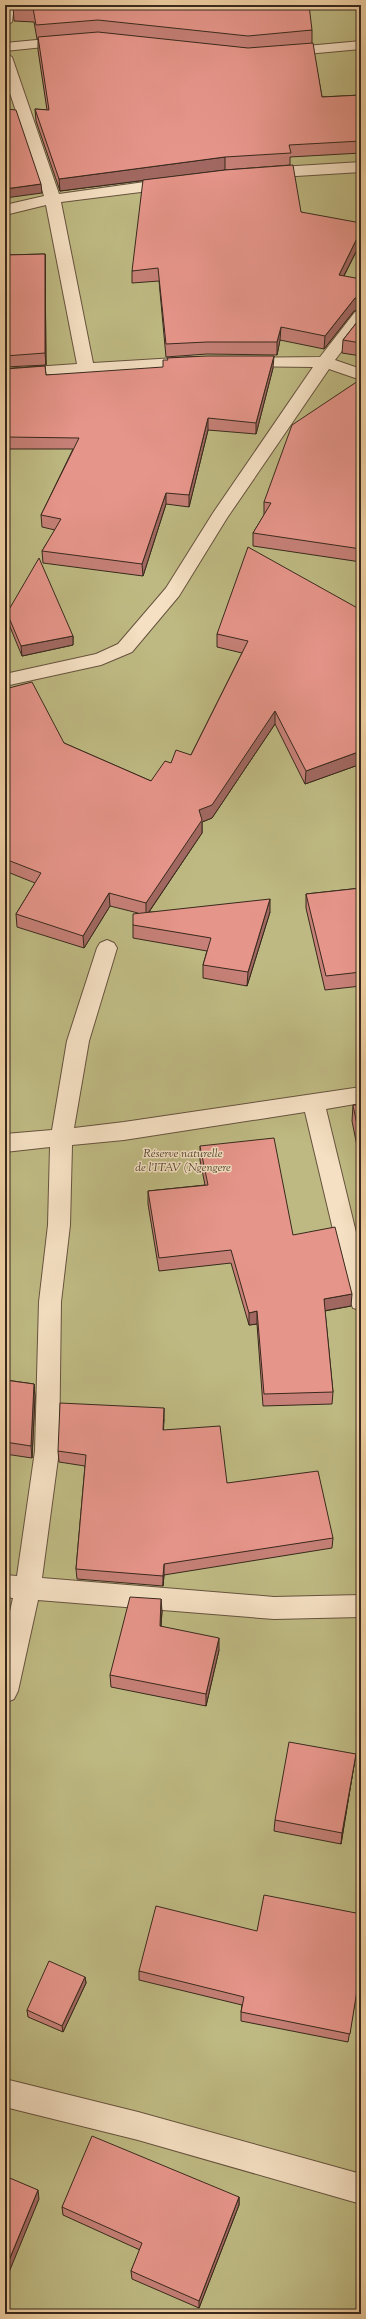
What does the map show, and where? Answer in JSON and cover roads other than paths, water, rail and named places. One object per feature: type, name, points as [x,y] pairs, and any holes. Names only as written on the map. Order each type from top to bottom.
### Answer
[{"type":"street","points":[[5,22],[7,5]]},
{"type":"street","points":[[5,47],[82,40]]},
{"type":"street","points":[[270,53],[361,45]]},
{"type":"street","points":[[5,57],[53,200],[86,370]]},
{"type":"street","points":[[248,174],[361,167]]},
{"type":"street","points":[[5,210],[53,200],[186,181]]},
{"type":"street","points":[[5,680],[100,659],[125,648],[173,592],[219,517],[325,362],[361,315]]},
{"type":"street","points":[[5,374],[208,361]]},
{"type":"street","points":[[231,361],[325,362],[361,375]]},
{"type":"street","points":[[5,1691],[16,1587],[47,1451],[50,1302],[59,1226],[61,1139],[78,1041],[107,948]]},
{"type":"street","points":[[5,1143],[61,1139],[361,1095]]},
{"type":"street","points":[[314,1102],[361,1301]]},
{"type":"street","points":[[16,1587],[274,1608],[361,1606]]},
{"type":"street","points":[[5,2094],[138,2126],[361,2189]]},
{"type":"park label","name":"Réserve naturelle de l'ITAV (Ngengere","points":[[183,1160]]}]
